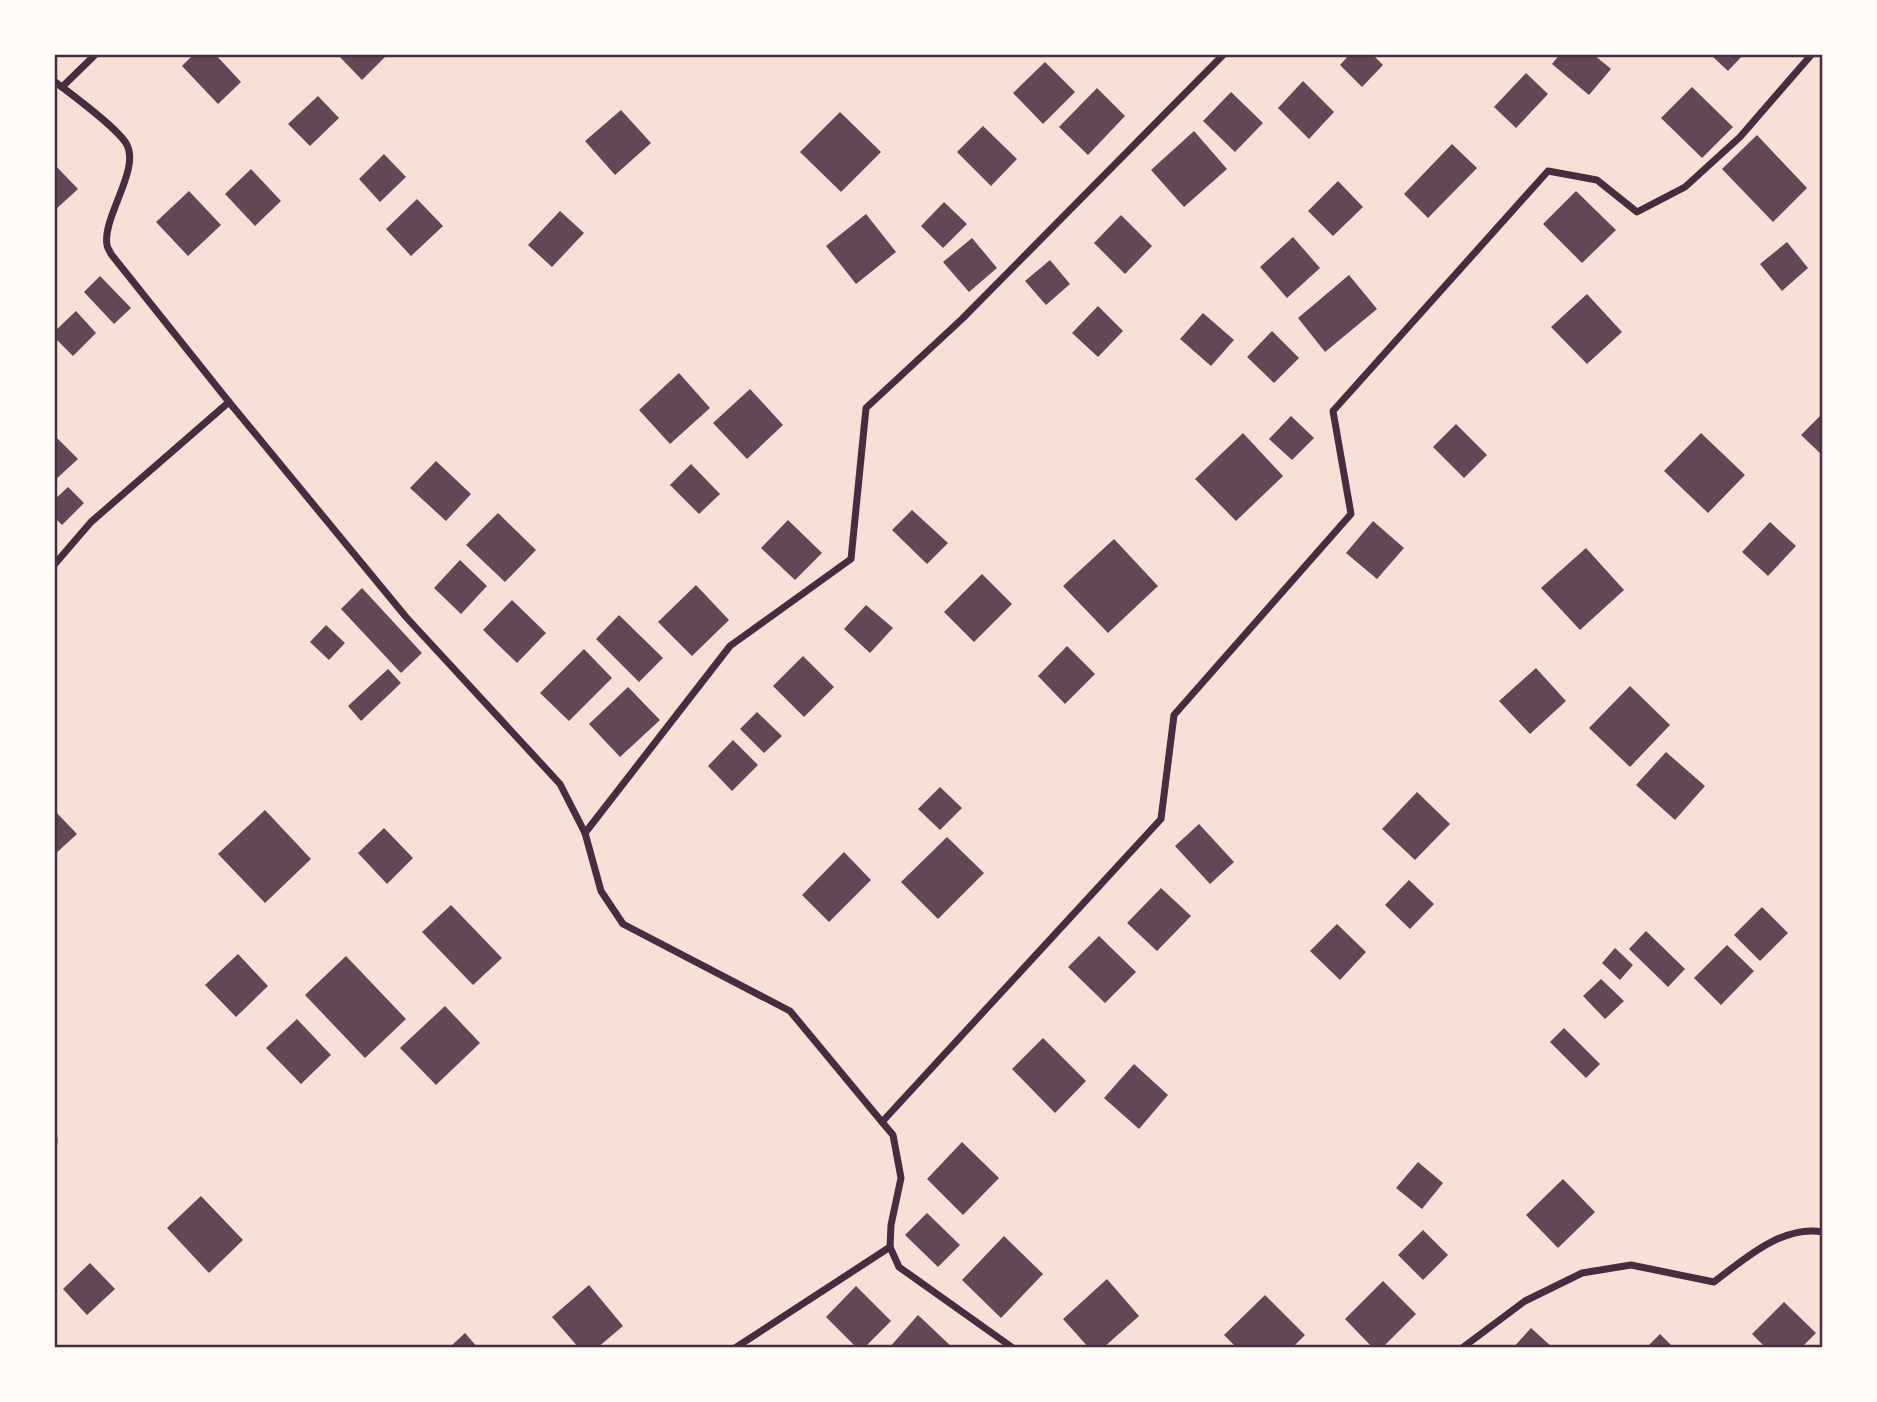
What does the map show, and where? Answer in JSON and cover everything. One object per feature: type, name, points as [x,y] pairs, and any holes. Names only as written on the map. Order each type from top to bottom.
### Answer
[{"type":"street","points":[[62,87],[96,54]]},
{"type":"street","points":[[585,833],[730,646],[851,559],[866,408],[962,319],[1224,54]]},
{"type":"street","points":[[883,1122],[1161,819],[1174,715],[1351,514],[1333,411],[1548,171],[1597,180],[1637,212],[1685,187],[1731,146],[1812,54]]},
{"type":"street","points":[[54,80],[127,145],[131,159],[108,230],[107,244],[111,254],[406,617],[560,784],[585,833],[601,891],[623,924],[790,1011],[883,1122],[893,1135],[901,1178],[891,1225],[890,1247],[899,1267],[1013,1348]]},
{"type":"street","points":[[54,565],[90,522],[229,402]]},
{"type":"street","points":[[1462,1348],[1525,1301],[1582,1273],[1631,1265],[1714,1282],[1755,1250],[1779,1237],[1813,1230],[1823,1232]]},
{"type":"street","points":[[735,1348],[890,1247]]},
{"type":"building","points":[[194,54],[215,54],[241,82],[218,104],[182,66]]},
{"type":"building","points":[[337,54],[388,54],[362,80]]},
{"type":"building","points":[[1350,54],[1372,54],[1383,65],[1362,87],[1340,65]]},
{"type":"building","points":[[1560,54],[1593,54],[1611,69],[1589,95],[1552,64]]},
{"type":"building","points":[[1710,54],[1744,54],[1728,71]]},
{"type":"building","points":[[1045,62],[1075,92],[1043,124],[1013,93]]},
{"type":"building","points":[[1526,73],[1548,94],[1516,128],[1494,107]]},
{"type":"building","points":[[1303,81],[1334,112],[1309,139],[1278,108]]},
{"type":"building","points":[[1692,87],[1733,127],[1702,158],[1661,118]]},
{"type":"building","points":[[1097,88],[1125,116],[1088,155],[1059,127]]},
{"type":"building","points":[[1231,92],[1263,123],[1235,152],[1203,121]]},
{"type":"building","points":[[318,96],[339,118],[310,146],[288,124]]},
{"type":"building","points":[[621,110],[651,143],[615,175],[585,141]]},
{"type":"building","points":[[840,112],[881,152],[841,192],[800,152]]},
{"type":"building","points":[[983,126],[1017,159],[991,186],[957,152]]},
{"type":"building","points":[[1194,131],[1227,169],[1184,207],[1151,170]]},
{"type":"building","points":[[1757,135],[1807,188],[1773,222],[1722,169]]},
{"type":"building","points":[[1452,144],[1477,168],[1428,218],[1404,194]]},
{"type":"building","points":[[384,154],[406,177],[380,202],[359,179]]},
{"type":"building","points":[[54,164],[78,189],[54,211]]},
{"type":"building","points":[[251,169],[281,201],[255,226],[225,194]]},
{"type":"building","points":[[1338,181],[1363,207],[1333,236],[1308,211]]},
{"type":"building","points":[[189,191],[221,225],[188,256],[156,222]]},
{"type":"building","points":[[1576,191],[1616,230],[1582,263],[1543,224]]},
{"type":"building","points":[[417,199],[443,226],[411,256],[386,229]]},
{"type":"building","points":[[944,202],[967,224],[943,248],[921,226]]},
{"type":"building","points":[[560,211],[584,233],[552,267],[528,245]]},
{"type":"building","points":[[866,214],[896,252],[856,284],[826,246]]},
{"type":"building","points":[[1121,215],[1152,246],[1125,274],[1094,243]]},
{"type":"building","points":[[1293,237],[1320,268],[1287,298],[1260,267]]},
{"type":"building","points":[[972,238],[997,268],[969,292],[943,262]]},
{"type":"building","points":[[1787,242],[1808,268],[1782,291],[1760,264]]},
{"type":"building","points":[[1050,260],[1070,284],[1046,305],[1025,281]]},
{"type":"building","points":[[1349,275],[1377,309],[1325,352],[1298,318]]},
{"type":"building","points":[[100,276],[131,308],[114,324],[84,292]]},
{"type":"building","points":[[1587,294],[1622,332],[1587,364],[1551,327]]},
{"type":"building","points":[[1098,306],[1123,331],[1098,357],[1072,333]]},
{"type":"building","points":[[76,311],[96,333],[73,356],[54,337],[54,332]]},
{"type":"building","points":[[1203,313],[1234,340],[1211,366],[1180,339]]},
{"type":"building","points":[[1272,331],[1299,358],[1274,383],[1247,357]]},
{"type":"building","points":[[679,373],[710,408],[670,444],[639,410]]},
{"type":"building","points":[[750,389],[783,425],[747,459],[713,423]]},
{"type":"building","points":[[1823,413],[1823,456],[1801,435]]},
{"type":"building","points":[[1291,416],[1314,438],[1292,460],[1269,439]]},
{"type":"building","points":[[1456,424],[1487,455],[1464,478],[1433,447]]},
{"type":"building","points":[[1243,433],[1283,476],[1236,521],[1195,479]]},
{"type":"building","points":[[1701,433],[1745,475],[1708,513],[1664,471]]},
{"type":"building","points":[[54,435],[78,459],[54,481]]},
{"type":"building","points":[[436,461],[471,494],[446,521],[410,488]]},
{"type":"building","points":[[691,464],[720,494],[699,514],[670,485]]},
{"type":"building","points":[[68,487],[84,503],[62,525],[54,517],[54,500]]},
{"type":"building","points":[[912,510],[948,543],[927,564],[892,530]]},
{"type":"building","points":[[498,513],[536,550],[505,582],[466,545]]},
{"type":"building","points":[[788,520],[822,553],[795,580],[761,548]]},
{"type":"building","points":[[1373,521],[1404,548],[1377,579],[1346,553]]},
{"type":"building","points":[[1770,522],[1796,546],[1768,576],[1742,552]]},
{"type":"building","points":[[1114,539],[1158,586],[1108,633],[1063,586]]},
{"type":"building","points":[[1586,548],[1624,590],[1580,630],[1541,588]]},
{"type":"building","points":[[460,560],[487,586],[461,614],[434,588]]},
{"type":"building","points":[[982,574],[1012,604],[974,642],[944,612]]},
{"type":"building","points":[[696,585],[729,620],[692,656],[658,622]]},
{"type":"building","points":[[362,588],[422,653],[401,673],[341,609]]},
{"type":"building","points":[[512,600],[546,633],[517,663],[483,630]]},
{"type":"building","points":[[866,605],[893,628],[870,653],[844,629]]},
{"type":"building","points":[[619,615],[663,658],[639,682],[596,639]]},
{"type":"building","points":[[326,625],[345,643],[329,660],[310,642]]},
{"type":"building","points":[[1067,646],[1095,674],[1065,704],[1038,676]]},
{"type":"building","points":[[584,649],[612,678],[569,721],[540,693]]},
{"type":"building","points":[[803,656],[834,687],[804,717],[773,686]]},
{"type":"building","points":[[1536,668],[1566,701],[1530,734],[1499,701]]},
{"type":"building","points":[[388,669],[401,683],[361,721],[348,706]]},
{"type":"building","points":[[1630,686],[1670,725],[1630,767],[1589,728]]},
{"type":"building","points":[[628,687],[660,720],[620,757],[589,724]]},
{"type":"building","points":[[757,712],[782,736],[764,753],[740,729]]},
{"type":"building","points":[[733,740],[758,765],[732,791],[708,766]]},
{"type":"building","points":[[1666,752],[1705,786],[1675,820],[1636,785]]},
{"type":"building","points":[[940,787],[962,808],[940,830],[918,809]]},
{"type":"building","points":[[1417,792],[1450,824],[1415,860],[1382,829]]},
{"type":"building","points":[[54,810],[77,834],[54,855]]},
{"type":"building","points":[[265,810],[311,859],[265,903],[218,854]]},
{"type":"building","points":[[1199,824],[1234,862],[1210,884],[1175,846]]},
{"type":"building","points":[[384,828],[413,858],[387,884],[358,853]]},
{"type":"building","points":[[947,837],[984,873],[938,919],[901,882]]},
{"type":"building","points":[[844,852],[871,880],[829,922],[802,895]]},
{"type":"building","points":[[1409,880],[1434,904],[1410,929],[1385,905]]},
{"type":"building","points":[[1161,888],[1191,916],[1157,951],[1127,923]]},
{"type":"building","points":[[451,905],[502,958],[473,985],[422,932]]},
{"type":"building","points":[[1762,907],[1788,933],[1760,961],[1734,935]]},
{"type":"building","points":[[1337,924],[1366,952],[1340,980],[1310,951]]},
{"type":"building","points":[[1646,931],[1685,969],[1668,987],[1629,949]]},
{"type":"building","points":[[1099,936],[1136,972],[1105,1003],[1068,967]]},
{"type":"building","points":[[1727,945],[1754,971],[1721,1005],[1694,978]]},
{"type":"building","points":[[1615,948],[1633,965],[1620,980],[1602,963]]},
{"type":"building","points":[[238,954],[268,986],[236,1017],[205,985]]},
{"type":"building","points":[[346,956],[406,1019],[365,1058],[305,995]]},
{"type":"building","points":[[1601,979],[1624,1001],[1605,1019],[1583,996]]},
{"type":"building","points":[[445,1006],[480,1043],[436,1085],[400,1048]]},
{"type":"building","points":[[297,1019],[331,1055],[301,1084],[266,1048]]},
{"type":"building","points":[[1564,1028],[1600,1064],[1586,1078],[1550,1042]]},
{"type":"building","points":[[1043,1038],[1086,1081],[1055,1113],[1012,1069]]},
{"type":"building","points":[[1134,1064],[1168,1095],[1139,1129],[1104,1098]]},
{"type":"building","points":[[962,1142],[999,1178],[963,1215],[927,1179]]},
{"type":"building","points":[[1418,1162],[1443,1183],[1422,1209],[1396,1188]]},
{"type":"building","points":[[1563,1179],[1595,1212],[1558,1248],[1526,1215]]},
{"type":"building","points":[[201,1196],[243,1240],[209,1273],[167,1228]]},
{"type":"building","points":[[927,1213],[960,1245],[938,1267],[905,1235]]},
{"type":"building","points":[[1423,1230],[1448,1255],[1423,1280],[1398,1255]]},
{"type":"building","points":[[1004,1236],[1043,1274],[1001,1318],[962,1280]]},
{"type":"building","points":[[90,1263],[115,1289],[87,1315],[63,1289]]},
{"type":"building","points":[[1107,1279],[1139,1316],[1103,1348],[1089,1348],[1063,1319]]},
{"type":"building","points":[[1383,1281],[1416,1314],[1382,1348],[1373,1348],[1345,1319]]},
{"type":"building","points":[[589,1285],[623,1326],[597,1348],[579,1348],[552,1317]]},
{"type":"building","points":[[856,1286],[891,1321],[864,1348],[857,1348],[826,1317]]},
{"type":"building","points":[[1265,1295],[1305,1335],[1292,1348],[1237,1348],[1224,1335]]},
{"type":"building","points":[[1784,1302],[1816,1333],[1801,1348],[1766,1348],[1752,1334]]},
{"type":"building","points":[[918,1315],[953,1348],[889,1348]]},
{"type":"building","points":[[1531,1328],[1553,1348],[1513,1348]]},
{"type":"building","points":[[465,1333],[478,1348],[449,1348]]},
{"type":"building","points":[[1660,1334],[1674,1348],[1646,1348]]}]
